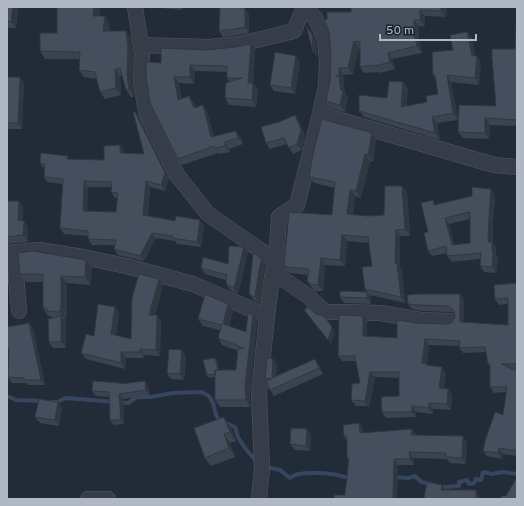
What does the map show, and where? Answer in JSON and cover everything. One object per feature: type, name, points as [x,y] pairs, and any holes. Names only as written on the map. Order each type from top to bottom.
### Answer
[{"type":"street","points":[[135,7],[142,53],[141,82],[146,112],[177,175],[208,214],[276,261],[280,277],[308,296],[325,312],[381,313],[421,320],[450,321]]},
{"type":"street","points":[[141,45],[209,47],[240,44],[294,31],[305,7],[315,18],[325,39],[327,61],[326,86],[297,205],[279,217],[276,261],[272,278],[267,316],[260,394],[262,463],[259,499]]},
{"type":"street","points":[[320,114],[494,165],[517,168]]},
{"type":"street","points":[[20,311],[10,253],[39,250],[83,256],[193,284],[267,316]]},
{"type":"street","points":[[88,499],[108,499]]},
{"type":"building","points":[[7,7],[13,7],[11,22],[7,21]]},
{"type":"building","points":[[57,7],[94,7],[93,16],[105,16],[103,31],[126,31],[128,46],[127,75],[129,89],[126,90],[120,68],[115,69],[116,88],[100,92],[95,72],[79,70],[80,52],[40,51],[40,33],[57,33]]},
{"type":"building","points":[[220,7],[245,8],[245,27],[219,31]]},
{"type":"building","points":[[351,7],[441,7],[441,11],[420,10],[420,20],[414,20],[414,34],[417,46],[388,53],[390,62],[375,66],[360,67],[360,42],[354,41],[348,68],[339,68],[339,76],[336,76],[339,77],[341,90],[343,91],[340,105],[326,101],[330,80],[331,55],[329,31],[324,20],[327,19],[327,12],[351,12]]},
{"type":"building","points":[[516,24],[517,120],[485,118],[485,133],[458,132],[459,105],[496,106],[492,49],[515,49]]},
{"type":"building","points":[[306,25],[312,35],[313,52]]},
{"type":"building","points":[[467,32],[472,56],[477,56],[475,78],[447,75],[453,113],[432,117],[435,133],[359,111],[359,95],[387,98],[389,81],[403,82],[401,107],[427,102],[426,96],[438,94],[435,75],[433,75],[432,52],[453,50],[450,35]]},
{"type":"building","points":[[251,44],[248,83],[253,83],[252,100],[225,98],[226,83],[242,78],[227,78],[227,66],[190,65],[190,77],[174,77],[178,100],[189,96],[194,108],[203,105],[211,137],[236,131],[238,138],[225,142],[225,146],[215,148],[214,146],[178,159],[150,103],[146,75],[146,62],[161,63],[161,48],[205,50]]},
{"type":"building","points":[[275,52],[296,56],[291,88],[270,85]]},
{"type":"building","points":[[7,77],[20,77],[18,123],[7,123]]},
{"type":"building","points":[[133,112],[135,112],[165,173],[161,185],[146,181],[143,215],[175,221],[176,216],[200,220],[197,242],[152,233],[140,256],[114,249],[116,240],[88,239],[88,231],[60,228],[63,179],[44,177],[45,164],[40,163],[41,153],[68,156],[67,159],[104,160],[104,146],[120,145],[120,153],[144,154]],"holes":[[[84,181],[112,182],[111,192],[118,193],[116,212],[83,211]]]},
{"type":"building","points":[[295,115],[301,130],[297,144],[289,148],[284,138],[266,143],[261,127],[279,122]]},
{"type":"building","points":[[322,119],[372,133],[368,155],[365,154],[356,191],[350,190],[347,214],[368,216],[384,215],[385,186],[402,186],[405,229],[396,230],[395,263],[397,263],[401,297],[365,289],[362,267],[372,266],[368,237],[342,235],[340,260],[321,258],[318,285],[311,284],[307,281],[309,269],[286,267],[284,265],[289,212],[332,215],[335,182],[309,177],[314,149]]},
{"type":"building","points":[[472,187],[491,189],[488,242],[492,242],[492,267],[480,266],[481,253],[447,256],[446,246],[428,251],[424,233],[428,232],[421,203],[433,200],[434,205],[472,196]],"holes":[[[470,212],[470,243],[452,245],[445,218]]]},
{"type":"building","points":[[7,201],[19,201],[18,220],[24,221],[23,235],[7,237]]},
{"type":"building","points":[[229,246],[244,247],[234,288],[226,284],[227,275],[201,268],[203,257],[228,264]]},
{"type":"building","points":[[33,251],[86,260],[85,277],[61,276],[60,312],[47,311],[47,308],[43,308],[43,274],[20,274],[18,253]]},
{"type":"building","points":[[253,253],[262,259],[255,297],[249,294]]},
{"type":"building","points":[[139,274],[159,279],[149,315],[157,315],[156,350],[140,349],[140,352],[121,352],[121,363],[81,353],[86,334],[94,336],[98,304],[115,307],[111,334],[131,339],[132,298]]},
{"type":"building","points":[[517,283],[517,364],[501,364],[517,371],[517,451],[499,448],[498,453],[483,451],[495,412],[503,415],[507,387],[490,387],[490,364],[488,364],[485,347],[459,348],[460,341],[425,339],[422,363],[442,367],[439,388],[448,389],[447,404],[429,403],[429,408],[412,406],[412,412],[382,412],[381,397],[399,396],[399,372],[370,372],[365,402],[351,400],[352,384],[360,383],[355,356],[338,356],[339,315],[363,316],[363,336],[397,338],[397,320],[417,323],[446,324],[451,323],[455,316],[454,311],[447,306],[408,304],[407,295],[460,294],[460,322],[508,325],[508,298],[495,299],[494,285]]},
{"type":"building","points":[[340,291],[367,292],[367,298],[340,297]]},
{"type":"building","points":[[205,294],[228,304],[223,324],[246,332],[248,313],[253,315],[245,386],[246,400],[215,400],[215,370],[236,370],[238,349],[244,348],[218,338],[222,325],[198,319]]},
{"type":"building","points":[[308,307],[316,314],[324,316],[332,327],[328,340],[304,310]]},
{"type":"building","points":[[61,316],[61,342],[49,342],[48,319]]},
{"type":"building","points":[[29,323],[41,380],[24,380],[24,378],[8,377],[9,349],[7,349],[7,327]]},
{"type":"building","points":[[169,349],[182,350],[180,374],[167,373]]},
{"type":"building","points":[[215,358],[218,370],[215,370],[215,374],[207,375],[203,360]]},
{"type":"building","points":[[267,358],[273,359],[272,378],[315,359],[319,368],[270,390],[266,381],[271,379],[265,378]]},
{"type":"building","points":[[93,381],[120,384],[145,381],[146,390],[119,394],[121,420],[110,420],[109,392],[92,391]]},
{"type":"building","points":[[39,399],[58,402],[55,420],[35,417]]},
{"type":"building","points":[[224,417],[230,432],[224,434],[229,448],[205,458],[194,428]]},
{"type":"building","points":[[359,423],[360,433],[412,429],[411,435],[463,436],[462,458],[446,457],[446,453],[409,452],[410,459],[394,459],[393,499],[334,499],[334,495],[345,495],[349,458],[347,458],[347,436],[344,437],[343,425]]},
{"type":"building","points":[[291,428],[307,429],[306,446],[290,444]]},
{"type":"building","points":[[517,477],[517,499],[501,499],[501,496],[506,496]]},
{"type":"building","points":[[427,482],[442,485],[441,490],[476,490],[476,499],[424,498]]},
{"type":"waterway","points":[[52,402],[57,402],[66,398],[128,403],[137,397],[201,392],[209,396],[219,420],[235,427],[238,437],[250,454],[258,462]]},
{"type":"waterway","points":[[7,396],[16,400],[44,401]]},
{"type":"waterway","points":[[266,467],[280,470],[290,478],[297,474],[303,473],[324,473],[352,478]]},
{"type":"waterway","points":[[438,486],[459,486],[459,482],[467,480],[469,484],[474,483],[476,479],[481,480],[483,472],[492,474],[502,472],[517,474]]},
{"type":"waterway","points":[[393,477],[408,478],[415,476],[421,482],[431,484]]}]
